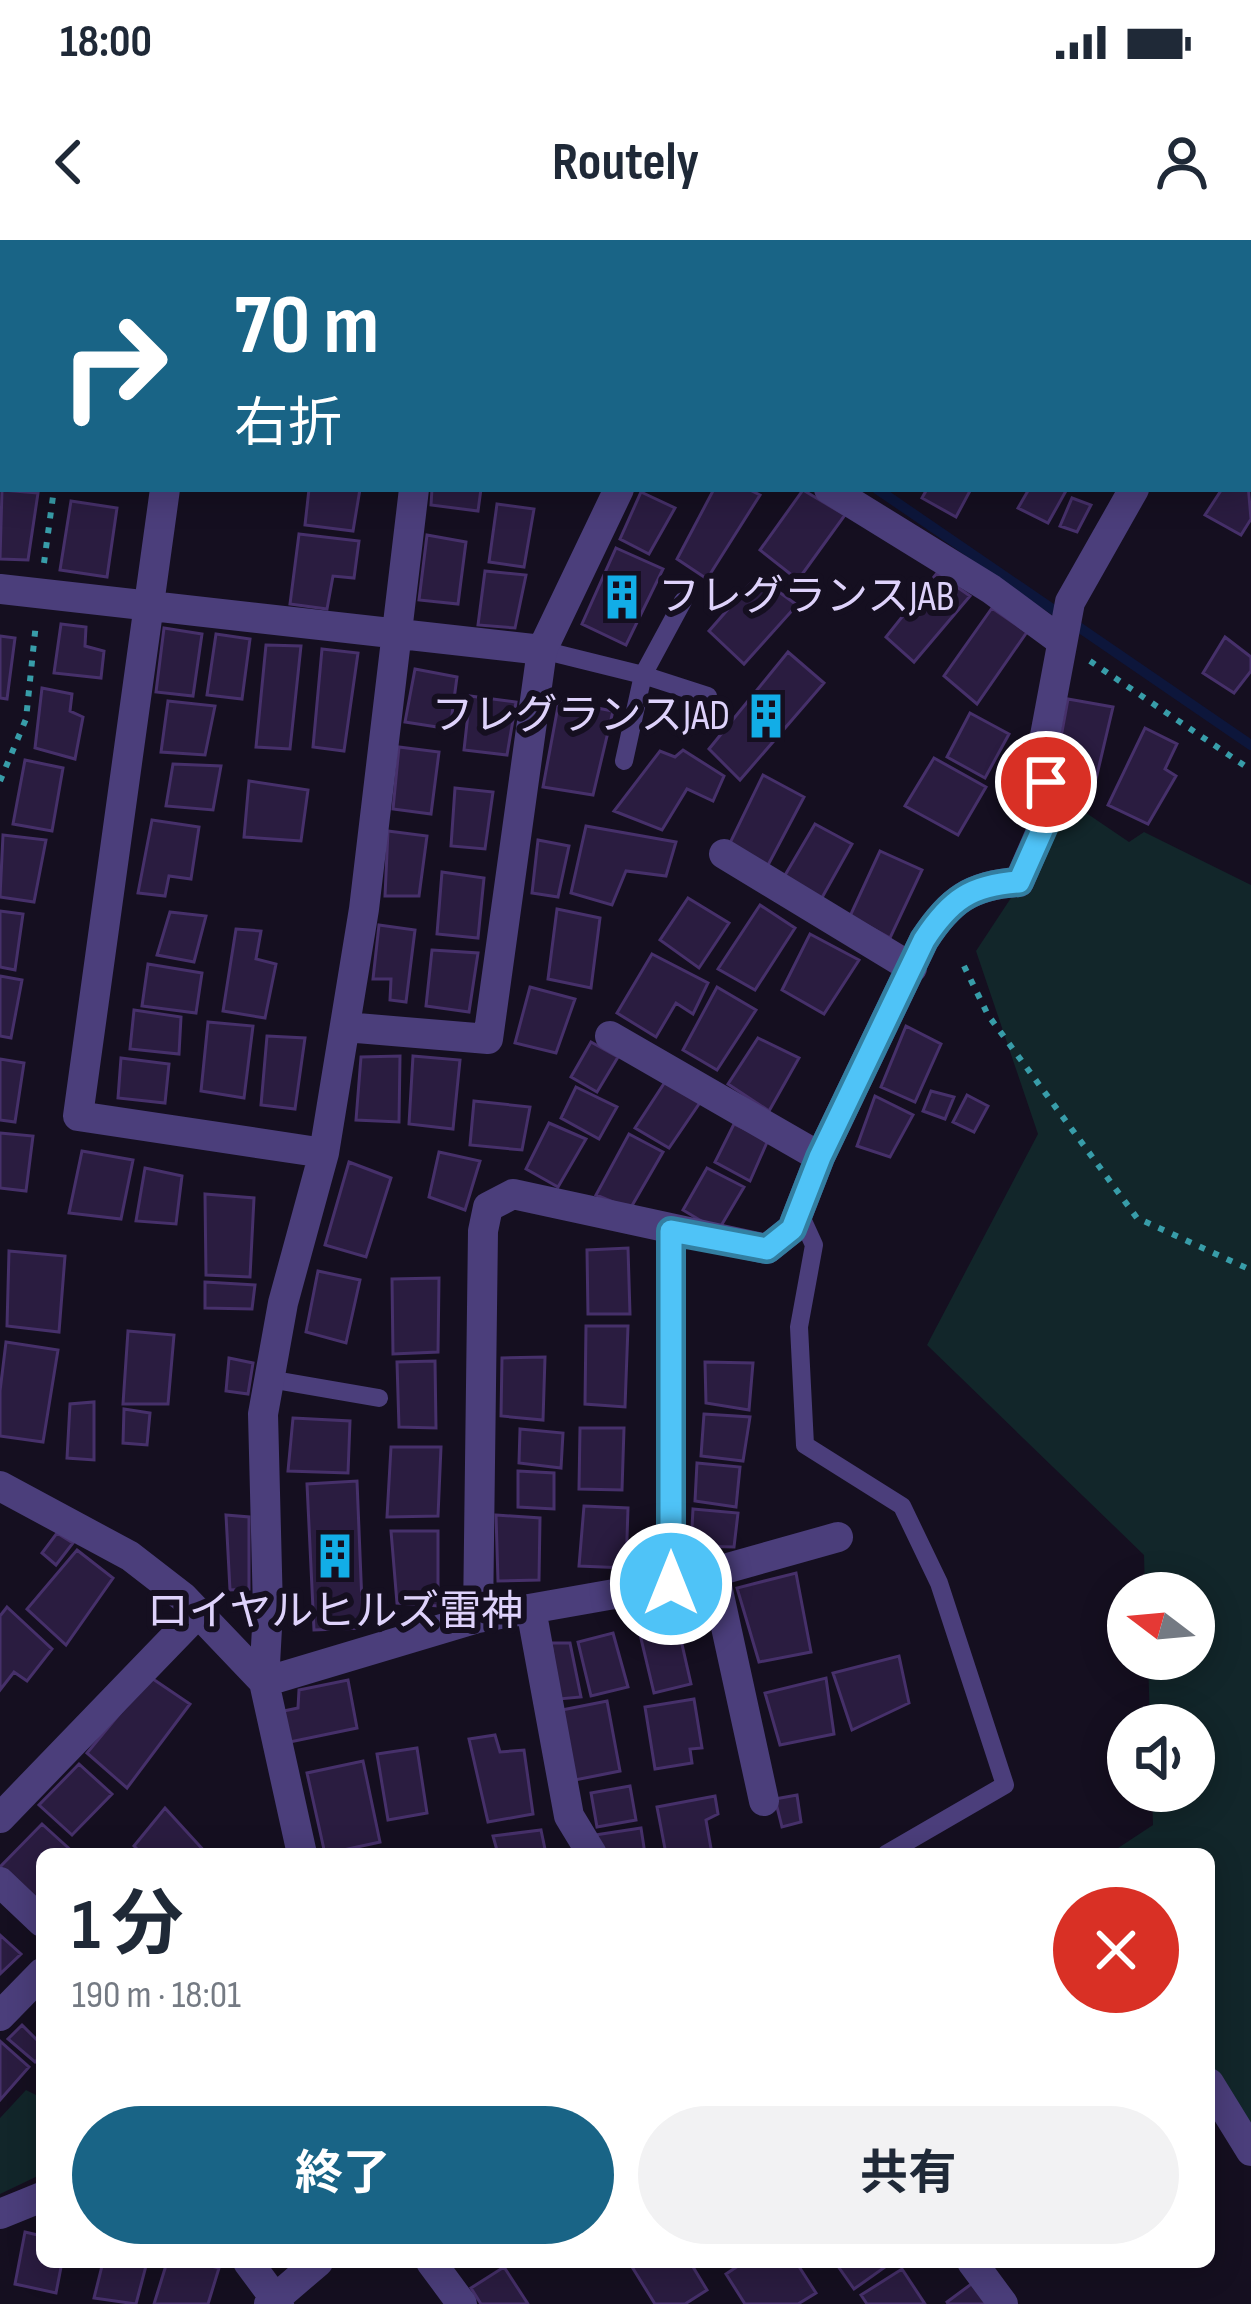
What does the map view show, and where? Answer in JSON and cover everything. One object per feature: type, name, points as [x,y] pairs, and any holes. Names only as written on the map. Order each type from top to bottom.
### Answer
[{"type":"street","points":[[165,492],[78,1116],[325,1153]]},
{"type":"street","points":[[301,1848],[264,1682],[268,1610],[263,1414],[283,1303],[325,1153],[364,909],[414,492]]},
{"type":"street","points":[[345,1027],[488,1039],[542,650],[618,492]]},
{"type":"street","points":[[834,492],[991,589],[1064,623]]},
{"type":"street","points":[[478,1618],[482,1232],[488,1208],[513,1194],[767,1249],[792,1229],[820,1157],[943,912],[983,884],[1019,882],[1052,808],[1041,757],[1064,623],[1132,492]]},
{"type":"street","points":[[0,589],[542,650]]},
{"type":"street","points":[[724,854],[911,968]]},
{"type":"street","points":[[610,1036],[820,1157]]},
{"type":"street","points":[[671,1231],[671,1584]]},
{"type":"street","points":[[0,1486],[130,1556],[199,1612],[264,1682]]},
{"type":"street","points":[[264,1682],[478,1618],[671,1584],[838,1537]]},
{"type":"street","points":[[713,1572],[764,1801]]},
{"type":"street","points":[[531,1609],[569,1816],[588,1848]]},
{"type":"street","points":[[0,1818],[199,1612]]},
{"type":"street","points":[[0,1882],[36,1916]]},
{"type":"street","points":[[0,2016],[36,1979]]},
{"type":"street","points":[[1215,2093],[1251,2151]]},
{"type":"street","points":[[0,2214],[36,2199]]},
{"type":"street","points":[[252,2268],[274,2302],[311,2268]]},
{"type":"street","points":[[435,2268],[462,2304]]},
{"type":"street","points":[[976,2268],[1003,2304]]},
{"type":"lane","points":[[624,761],[643,675],[683,601]]},
{"type":"lane","points":[[542,650],[708,696]]},
{"type":"lane","points":[[799,1212],[814,1245],[800,1327],[805,1445],[902,1506],[939,1583],[1005,1785],[896,1848]]},
{"type":"lane","points":[[269,1379],[379,1398]]},
{"type":"path","points":[[0,781],[26,719],[54,492]]},
{"type":"path","points":[[1064,623],[1251,770]]},
{"type":"path","points":[[964,966],[988,1015],[1137,1218],[1251,1270]]},
{"type":"green space","points":[[1073,804],[1129,842],[1144,832],[1251,885],[1251,2154],[1215,2095],[1215,1848],[1118,1848],[1153,1825],[1153,1812],[1215,1812],[1215,1704],[1149,1704],[1149,1680],[1215,1680],[1215,1572],[1144,1572],[1144,1555],[927,1345],[1038,1134],[976,951]]},
{"type":"green space","points":[[26,2090],[36,2095],[36,2177],[0,2194],[0,2118]]},
{"type":"building","points":[[2,492],[38,493],[28,560],[0,559]]},
{"type":"building","points":[[309,492],[360,492],[353,531],[305,525]]},
{"type":"building","points":[[432,492],[481,492],[478,511],[431,505]]},
{"type":"building","points":[[641,492],[675,508],[649,554],[620,539]]},
{"type":"building","points":[[712,492],[760,495],[707,579],[677,559]]},
{"type":"building","points":[[802,492],[845,515],[798,580],[760,550]]},
{"type":"building","points":[[925,492],[969,492],[956,517],[922,498]]},
{"type":"building","points":[[1027,492],[1065,492],[1048,523],[1018,508]]},
{"type":"building","points":[[1220,492],[1249,492],[1251,519],[1241,535],[1205,515]]},
{"type":"building","points":[[1072,498],[1091,505],[1077,532],[1060,526]]},
{"type":"building","points":[[71,501],[117,508],[107,577],[60,570]]},
{"type":"building","points":[[497,504],[534,509],[524,567],[489,562]]},
{"type":"building","points":[[299,534],[359,541],[354,578],[333,576],[327,609],[290,604]]},
{"type":"building","points":[[427,535],[466,542],[458,604],[419,600]]},
{"type":"building","name":"フレグランスJAB","points":[[616,548],[663,569],[626,645],[582,624]]},
{"type":"building","points":[[485,571],[526,575],[515,628],[478,625]]},
{"type":"building","points":[[937,573],[970,596],[914,662],[886,637]]},
{"type":"building","points":[[757,576],[797,605],[744,664],[709,631]]},
{"type":"building","points":[[992,608],[1027,632],[977,704],[944,676]]},
{"type":"building","points":[[61,624],[86,627],[85,646],[104,651],[101,678],[54,673]]},
{"type":"building","points":[[164,628],[202,634],[193,696],[156,692]]},
{"type":"building","points":[[216,634],[250,639],[242,699],[207,695]]},
{"type":"building","points":[[0,636],[15,638],[7,699],[0,698]]},
{"type":"building","points":[[1225,637],[1251,657],[1251,671],[1234,693],[1203,673]]},
{"type":"building","points":[[266,645],[301,646],[290,749],[256,747]]},
{"type":"building","points":[[322,649],[358,653],[344,751],[313,747]]},
{"type":"building","name":"フレグランスJAD","points":[[788,652],[824,683],[740,780],[709,749]]},
{"type":"building","points":[[415,669],[457,677],[450,729],[405,722]]},
{"type":"building","points":[[42,688],[72,694],[70,711],[83,717],[75,759],[35,748]]},
{"type":"building","points":[[470,696],[516,702],[507,755],[464,750]]},
{"type":"building","points":[[1068,699],[1113,707],[1096,779],[1055,770]]},
{"type":"building","points":[[168,701],[215,706],[205,755],[161,752]]},
{"type":"building","points":[[559,701],[613,711],[593,795],[543,787]]},
{"type":"building","points":[[970,713],[1009,734],[985,778],[947,757]]},
{"type":"building","points":[[1145,728],[1177,744],[1165,769],[1176,776],[1148,824],[1108,805]]},
{"type":"building","points":[[399,747],[439,752],[431,814],[393,809]]},
{"type":"building","points":[[683,750],[724,776],[713,801],[687,789],[662,830],[614,811],[660,751],[675,757]]},
{"type":"building","points":[[934,758],[986,787],[958,835],[905,806]]},
{"type":"building","points":[[25,760],[63,768],[52,831],[13,824]]},
{"type":"building","points":[[173,764],[221,766],[213,810],[166,806]]},
{"type":"building","points":[[763,775],[804,797],[767,867],[728,847]]},
{"type":"building","points":[[249,781],[308,790],[301,841],[244,837]]},
{"type":"building","points":[[455,788],[493,792],[485,849],[451,846]]},
{"type":"building","points":[[152,820],[199,827],[191,879],[169,876],[165,896],[138,893]]},
{"type":"building","points":[[815,824],[852,844],[819,903],[781,882]]},
{"type":"building","points":[[586,826],[676,842],[666,876],[626,871],[612,905],[571,893]]},
{"type":"building","points":[[388,831],[427,836],[419,896],[385,896]]},
{"type":"building","points":[[3,835],[46,840],[34,902],[0,897]]},
{"type":"building","points":[[538,840],[569,846],[558,897],[532,893]]},
{"type":"building","points":[[880,851],[922,870],[890,938],[850,916]]},
{"type":"building","points":[[442,872],[484,878],[478,938],[437,934]]},
{"type":"building","points":[[688,898],[729,923],[699,968],[660,940]]},
{"type":"building","points":[[760,905],[795,928],[755,990],[718,969]]},
{"type":"building","points":[[557,909],[600,918],[591,988],[548,979]]},
{"type":"building","points":[[0,911],[23,914],[15,970],[0,967]]},
{"type":"building","points":[[170,912],[206,916],[194,962],[157,955]]},
{"type":"building","points":[[379,925],[415,930],[406,1002],[390,1000],[391,979],[373,979]]},
{"type":"building","points":[[236,929],[261,931],[256,959],[276,964],[265,1018],[223,1011]]},
{"type":"building","points":[[810,934],[859,960],[824,1014],[782,990]]},
{"type":"building","points":[[432,950],[478,953],[469,1012],[426,1006]]},
{"type":"building","points":[[652,954],[708,983],[693,1014],[676,1003],[656,1037],[617,1013]]},
{"type":"building","points":[[148,964],[202,973],[196,1013],[142,1006]]},
{"type":"building","points":[[0,976],[22,980],[11,1038],[0,1036]]},
{"type":"building","points":[[530,987],[575,999],[556,1053],[515,1043]]},
{"type":"building","points":[[717,987],[756,1010],[717,1070],[683,1050]]},
{"type":"building","points":[[134,1010],[181,1017],[179,1054],[130,1049]]},
{"type":"building","points":[[208,1022],[253,1026],[244,1098],[201,1091]]},
{"type":"building","points":[[906,1026],[941,1044],[915,1102],[881,1087]]},
{"type":"building","points":[[267,1036],[305,1038],[295,1109],[261,1105]]},
{"type":"building","points":[[758,1038],[799,1058],[769,1111],[728,1084]]},
{"type":"building","points":[[591,1042],[618,1057],[597,1092],[571,1077]]},
{"type":"building","points":[[400,1056],[399,1122],[356,1120],[361,1057]]},
{"type":"building","points":[[413,1056],[460,1060],[453,1129],[409,1124]]},
{"type":"building","points":[[121,1058],[169,1064],[165,1103],[118,1098]]},
{"type":"building","points":[[0,1059],[24,1063],[15,1122],[0,1120]]},
{"type":"building","points":[[665,1082],[701,1101],[669,1148],[635,1128]]},
{"type":"building","points":[[576,1087],[617,1107],[599,1139],[561,1118]]},
{"type":"building","points":[[931,1091],[954,1097],[945,1119],[923,1111]]},
{"type":"building","points":[[967,1095],[988,1106],[974,1132],[953,1122]]},
{"type":"building","points":[[875,1096],[913,1115],[890,1157],[857,1146]]},
{"type":"building","points":[[474,1101],[530,1107],[522,1150],[470,1145]]},
{"type":"building","points":[[549,1123],[586,1139],[558,1187],[526,1169]]},
{"type":"building","points":[[734,1124],[768,1140],[750,1181],[715,1162]]},
{"type":"building","points":[[0,1133],[33,1136],[26,1191],[0,1188]]},
{"type":"building","points":[[629,1134],[663,1152],[630,1209],[596,1195]]},
{"type":"building","points":[[82,1151],[133,1160],[121,1219],[69,1213]]},
{"type":"building","points":[[439,1152],[480,1161],[465,1210],[429,1197]]},
{"type":"building","points":[[349,1162],[391,1178],[366,1257],[325,1245]]},
{"type":"building","points":[[145,1168],[182,1176],[176,1224],[136,1221]]},
{"type":"building","points":[[707,1168],[744,1187],[718,1231],[683,1210]]},
{"type":"building","points":[[205,1194],[254,1198],[250,1277],[206,1275]]},
{"type":"building","points":[[628,1248],[630,1314],[588,1314],[587,1250]]},
{"type":"building","points":[[9,1251],[65,1256],[59,1332],[7,1326]]},
{"type":"building","points":[[318,1271],[360,1280],[346,1343],[306,1332]]},
{"type":"building","points":[[439,1278],[438,1352],[393,1354],[392,1279]]},
{"type":"building","points":[[205,1282],[255,1285],[252,1309],[205,1308]]},
{"type":"building","points":[[586,1326],[628,1326],[625,1407],[585,1404]]},
{"type":"building","points":[[128,1331],[174,1335],[168,1404],[123,1404]]},
{"type":"building","points":[[6,1342],[58,1350],[43,1442],[0,1436]]},
{"type":"building","points":[[545,1357],[543,1420],[501,1416],[502,1358]]},
{"type":"building","points":[[229,1358],[253,1363],[248,1394],[226,1391]]},
{"type":"building","points":[[435,1361],[436,1428],[399,1427],[397,1362]]},
{"type":"building","points":[[705,1362],[753,1363],[749,1410],[706,1403]]},
{"type":"building","points":[[94,1402],[94,1460],[67,1458],[70,1404]]},
{"type":"building","points":[[124,1409],[150,1413],[147,1445],[123,1443]]},
{"type":"building","points":[[704,1414],[750,1417],[743,1461],[701,1456]]},
{"type":"building","points":[[293,1418],[350,1421],[348,1473],[288,1471]]},
{"type":"building","points":[[580,1428],[624,1428],[622,1490],[579,1489]]},
{"type":"building","points":[[520,1429],[563,1433],[561,1468],[519,1463]]},
{"type":"building","points":[[391,1447],[441,1447],[438,1516],[387,1517]]},
{"type":"building","points":[[697,1463],[740,1467],[736,1507],[695,1501]]},
{"type":"building","points":[[518,1471],[554,1473],[554,1509],[518,1507]]},
{"type":"building","name":"ロイヤルヒルズ雷神","points":[[357,1481],[363,1628],[314,1630],[307,1484]]},
{"type":"building","points":[[584,1506],[628,1508],[626,1568],[579,1566]]},
{"type":"building","points":[[693,1509],[738,1513],[734,1547],[691,1546]]},
{"type":"building","points":[[226,1515],[249,1517],[249,1589],[230,1590]]},
{"type":"building","points":[[496,1515],[540,1518],[539,1580],[498,1581]]},
{"type":"building","points":[[391,1531],[438,1531],[438,1606],[397,1603]]},
{"type":"building","points":[[57,1533],[73,1543],[56,1565],[42,1553]]},
{"type":"building","points":[[77,1550],[113,1578],[66,1645],[27,1609]]},
{"type":"building","points":[[796,1573],[811,1652],[759,1662],[737,1588]]},
{"type":"building","points":[[671,1596],[691,1684],[654,1693],[633,1605]]},
{"type":"building","points":[[7,1607],[52,1649],[27,1681],[14,1672],[0,1690],[0,1616]]},
{"type":"building","points":[[613,1633],[628,1687],[591,1696],[578,1642]]},
{"type":"building","points":[[551,1643],[570,1643],[581,1697],[559,1699]]},
{"type":"building","points":[[899,1656],[909,1703],[852,1730],[833,1673]]},
{"type":"building","points":[[150,1677],[190,1704],[127,1788],[87,1753]]},
{"type":"building","points":[[826,1678],[834,1734],[780,1745],[765,1693]]},
{"type":"building","points":[[348,1680],[357,1728],[285,1743],[279,1712],[298,1708],[299,1690]]},
{"type":"building","points":[[694,1699],[702,1748],[690,1749],[692,1763],[655,1769],[645,1707]]},
{"type":"building","points":[[607,1701],[620,1771],[575,1780],[562,1710]]},
{"type":"building","points":[[495,1735],[500,1752],[524,1750],[533,1814],[488,1822],[469,1739]]},
{"type":"building","points":[[417,1748],[427,1813],[388,1820],[377,1754]]},
{"type":"building","points":[[363,1761],[380,1842],[324,1848],[307,1773]]},
{"type":"building","points":[[79,1764],[112,1794],[72,1835],[39,1805]]},
{"type":"building","points":[[630,1786],[636,1820],[597,1827],[591,1793]]},
{"type":"building","points":[[797,1795],[801,1822],[782,1827],[775,1799]]},
{"type":"building","points":[[715,1796],[718,1814],[706,1820],[711,1848],[665,1848],[657,1807]]},
{"type":"building","points":[[165,1808],[202,1848],[136,1848]]},
{"type":"building","points":[[42,1824],[68,1848],[36,1848],[36,1901],[0,1867]]},
{"type":"building","points":[[641,1828],[644,1848],[597,1848],[595,1835]]},
{"type":"building","points":[[541,1830],[545,1848],[496,1848],[493,1836]]},
{"type":"building","points":[[0,1935],[21,1954],[0,1974]]},
{"type":"building","points":[[22,2025],[36,2039],[36,2061],[35,2062],[8,2039]]},
{"type":"building","points":[[0,2041],[29,2067],[0,2100]]},
{"type":"building","points":[[25,2232],[36,2235],[36,2268],[61,2268],[56,2293],[15,2284]]},
{"type":"building","points":[[102,2268],[145,2268],[136,2304],[94,2298]]},
{"type":"building","points":[[165,2268],[219,2268],[208,2304],[154,2304]]},
{"type":"building","points":[[505,2268],[528,2304],[481,2304],[471,2288]]},
{"type":"building","points":[[633,2268],[694,2268],[707,2290],[685,2304],[655,2304]]},
{"type":"building","points":[[735,2268],[800,2268],[816,2293],[798,2304],[745,2304],[726,2274]]},
{"type":"building","points":[[839,2268],[884,2268],[854,2289]]},
{"type":"building","points":[[902,2269],[925,2304],[867,2304],[861,2295]]},
{"type":"building","points":[[974,2282],[992,2304],[948,2304],[947,2302]]},
{"type":"waterway","points":[[881,492],[1251,745]]},
{"type":"place","name":"フレグランスJAB","points":[[622,597]]},
{"type":"place","name":"フレグランスJAD","points":[[766,716]]},
{"type":"place","name":"ロイヤルヒルズ雷神","points":[[335,1556]]},
{"type":"route","points":[[671,1584],[671,1231],[767,1249],[792,1229],[820,1157],[924,940],[943,912],[983,884],[1019,882],[1052,808],[1046,782]]}]
